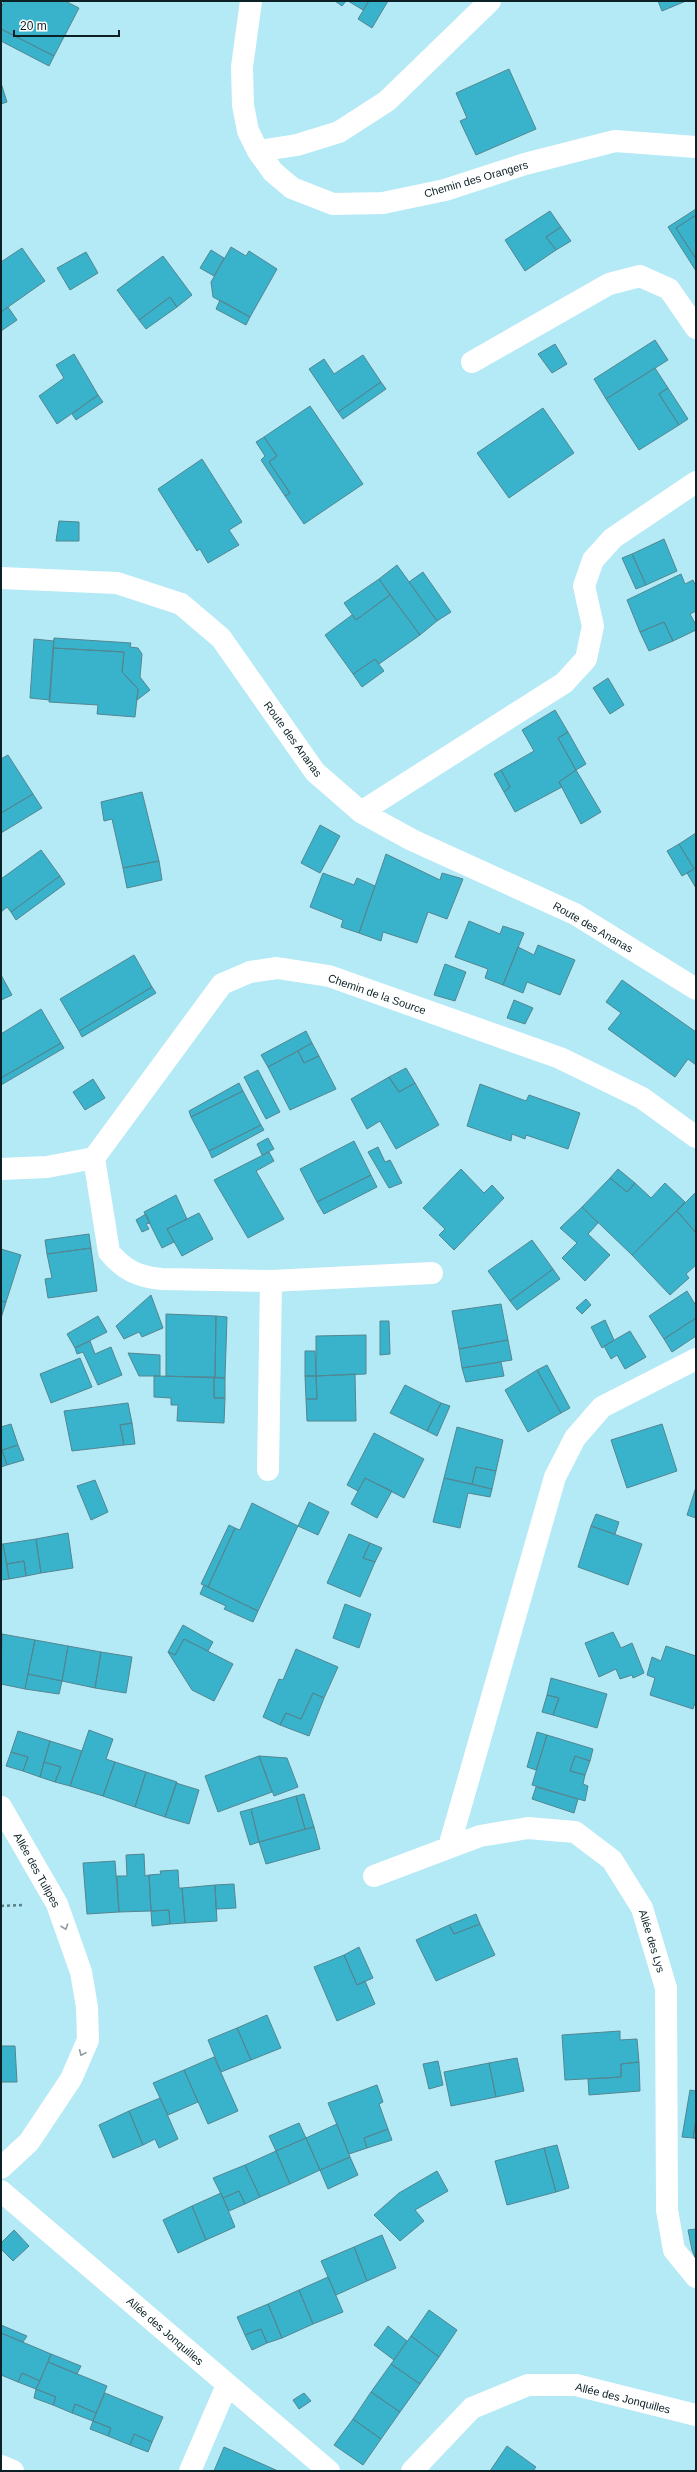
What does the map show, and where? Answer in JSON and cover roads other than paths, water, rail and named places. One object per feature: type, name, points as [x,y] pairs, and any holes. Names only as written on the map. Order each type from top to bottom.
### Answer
[{"type":"street","name":"Chemin des Orangers","points":[[251,1],[242,67],[243,106],[248,131],[258,151],[273,172],[292,188],[333,204],[383,203],[445,190],[525,164],[614,141],[696,146]]},
{"type":"street","points":[[258,151],[297,146],[339,132],[387,101],[490,1]]},
{"type":"street","points":[[472,362],[609,284],[640,276],[669,289],[696,328]]},
{"type":"street","points":[[361,812],[564,684],[586,659],[593,626],[584,586],[593,560],[613,538],[696,482]]},
{"type":"street","name":"Route des Ananas","points":[[1,578],[117,584],[181,604],[221,638],[315,772],[361,812],[412,840],[575,914],[696,989]]},
{"type":"street","name":"Chemin de la Source","points":[[94,1158],[222,984],[250,972],[277,968],[329,976],[560,1058],[642,1098],[696,1137]]},
{"type":"street","points":[[1,1169],[47,1167],[94,1158],[109,1252],[118,1263],[132,1273],[162,1279],[271,1281],[432,1273]]},
{"type":"street","points":[[268,1470],[271,1281]]},
{"type":"street","points":[[449,1847],[558,1470],[575,1438],[602,1407],[696,1359]]},
{"type":"street","name":"Allée des Tulipes","points":[[1,1807],[57,1904],[81,1972],[87,2007],[88,2040],[71,2079],[29,2142],[1,2168]]},
{"type":"street","name":"Allée des Lys","points":[[374,1876],[480,1836],[528,1828],[575,1832],[612,1860],[642,1908],[666,1988],[666,2210],[670,2238],[682,2262],[696,2277]]},
{"type":"street","name":"Allée des Jonquilles","points":[[1,2191],[328,2471]]},
{"type":"street","points":[[190,2471],[227,2385]]},
{"type":"street","name":"Allée des Jonquilles","points":[[412,2471],[472,2408],[528,2386],[576,2385],[696,2416]]},
{"type":"street","points":[[1,2466],[13,2471]]}]
